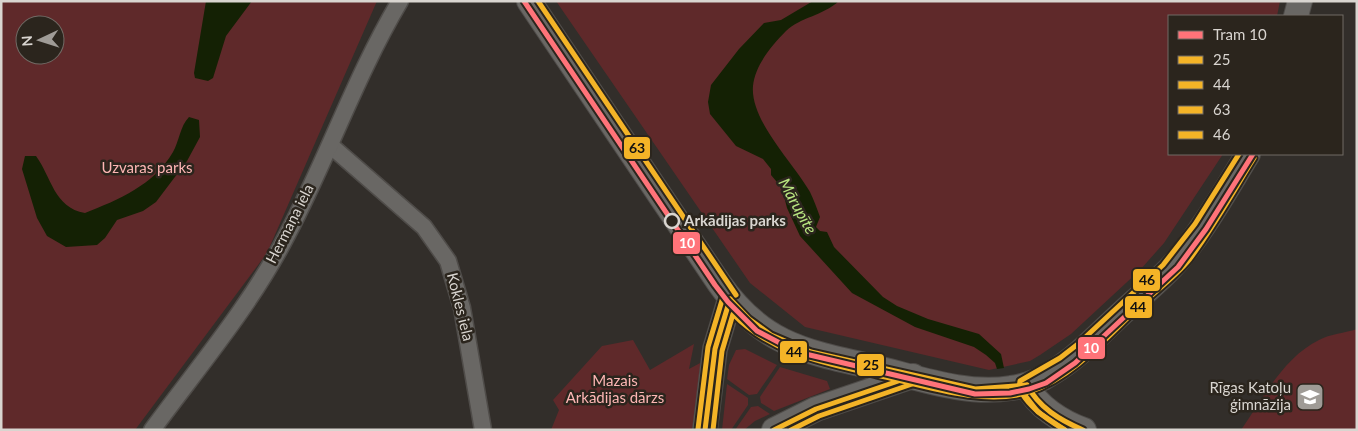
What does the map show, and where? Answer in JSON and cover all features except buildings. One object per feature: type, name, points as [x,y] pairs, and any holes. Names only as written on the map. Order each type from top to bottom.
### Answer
[{"type":"street","name":"Hermaņa iela","points":[[152,430],[236,318],[288,234],[360,77],[400,1]]},
{"type":"street","points":[[529,1],[730,299],[750,319],[786,343],[811,352],[913,376],[986,390],[1027,385],[1055,371],[1168,270],[1200,229],[1247,155]]},
{"type":"street","points":[[1296,15],[1300,1]]},
{"type":"street","name":"Kokles iela","points":[[330,145],[424,227],[448,261],[462,308],[483,430]]},
{"type":"street","points":[[705,430],[715,349],[730,299]]},
{"type":"street","points":[[774,430],[816,409],[913,376]]},
{"type":"street","points":[[1027,385],[1033,395],[1051,412],[1084,430]]},
{"type":"green space","name":"Uzvaras parks","points":[[1,1],[377,1],[267,253],[135,430],[1,430]]},
{"type":"green space","name":"Arkādijas parks","points":[[556,1],[1280,1],[1277,15],[1168,15],[1168,155],[1222,155],[1164,243],[1140,270],[1071,334],[1030,361],[989,370],[805,327],[750,283]]},
{"type":"green space","name":"Rīgas Katoļu ģimnāzija","points":[[1357,329],[1357,430],[1241,430],[1275,379],[1295,357],[1307,347],[1323,338]]},
{"type":"green space","name":"Mazais Arkādijas dārzs","points":[[633,340],[650,370],[694,344],[689,369],[702,362],[694,430],[551,430],[559,410],[553,400],[602,346]]},
{"type":"green space","points":[[745,349],[777,365],[757,394],[749,395],[727,379],[729,365],[736,350]]},
{"type":"green space","points":[[780,367],[827,381],[830,389],[774,411],[761,403],[760,397]]},
{"type":"green space","points":[[727,384],[748,398],[748,405],[731,430],[722,430]]},
{"type":"green space","points":[[758,406],[770,414],[755,421],[744,430],[735,430],[751,407]]},
{"type":"water","points":[[206,1],[252,1],[226,36],[213,78],[208,81],[195,78],[194,73]]},
{"type":"water","name":"Mārupīte","points":[[813,1],[839,1],[786,31],[770,49],[761,63],[754,78],[753,86],[758,113],[765,127],[811,195],[820,217],[816,227],[820,231],[827,232],[834,247],[883,297],[897,306],[928,319],[979,334],[1001,354],[1004,368],[997,369],[995,363],[974,347],[915,327],[852,293],[800,236],[787,208],[782,188],[771,175],[771,169],[763,159],[736,146],[710,114],[708,102],[711,85],[739,49],[764,23],[781,20]]},
{"type":"water","points":[[189,117],[199,120],[200,137],[187,161],[156,202],[143,211],[117,220],[105,238],[97,245],[66,247],[47,236],[37,218],[22,169],[25,156],[36,156],[54,190],[66,205],[85,213],[122,197],[156,174],[173,152]]},
{"type":"tram line","name":"10","points":[[524,1],[715,285],[728,302],[757,331],[797,352],[975,394],[1010,393],[1029,389],[1046,383],[1075,363],[1178,267],[1206,229],[1252,155]]},
{"type":"transit line","name":"63","points":[[538,1],[736,295]]},
{"type":"transit line","name":"46","points":[[1065,430],[1029,403],[1023,396],[1020,381],[1060,358],[1078,344],[1163,265],[1195,224],[1238,155]]},
{"type":"transit line","name":"44","points":[[713,430],[722,351],[733,314],[748,328],[765,339],[800,355],[838,366],[953,393],[973,396],[1011,396],[1029,392],[1061,377],[1090,354],[1184,266],[1223,210],[1254,158]]},
{"type":"transit line","name":"63","points":[[698,429],[708,347],[723,297]]},
{"type":"transit line","name":"25","points":[[730,299],[749,319],[771,335],[811,352],[975,389],[1027,385]]},
{"type":"transit line","name":"25","points":[[705,430],[715,349],[730,299]]},
{"type":"transit line","name":"25","points":[[774,430],[816,409],[913,376]]},
{"type":"transit line","name":"44","points":[[791,430],[819,416],[915,383]]},
{"type":"transit line","name":"25","points":[[1027,385],[1044,407],[1066,422],[1083,430]]},
{"type":"transit line","name":"44","points":[[1020,389],[1038,412],[1065,430]]},
{"type":"place","name":"Arkādijas parks","points":[[672,221]]},
{"type":"place","name":"Rīgas Katoļu ģimnāzija","points":[[1310,397]]}]
